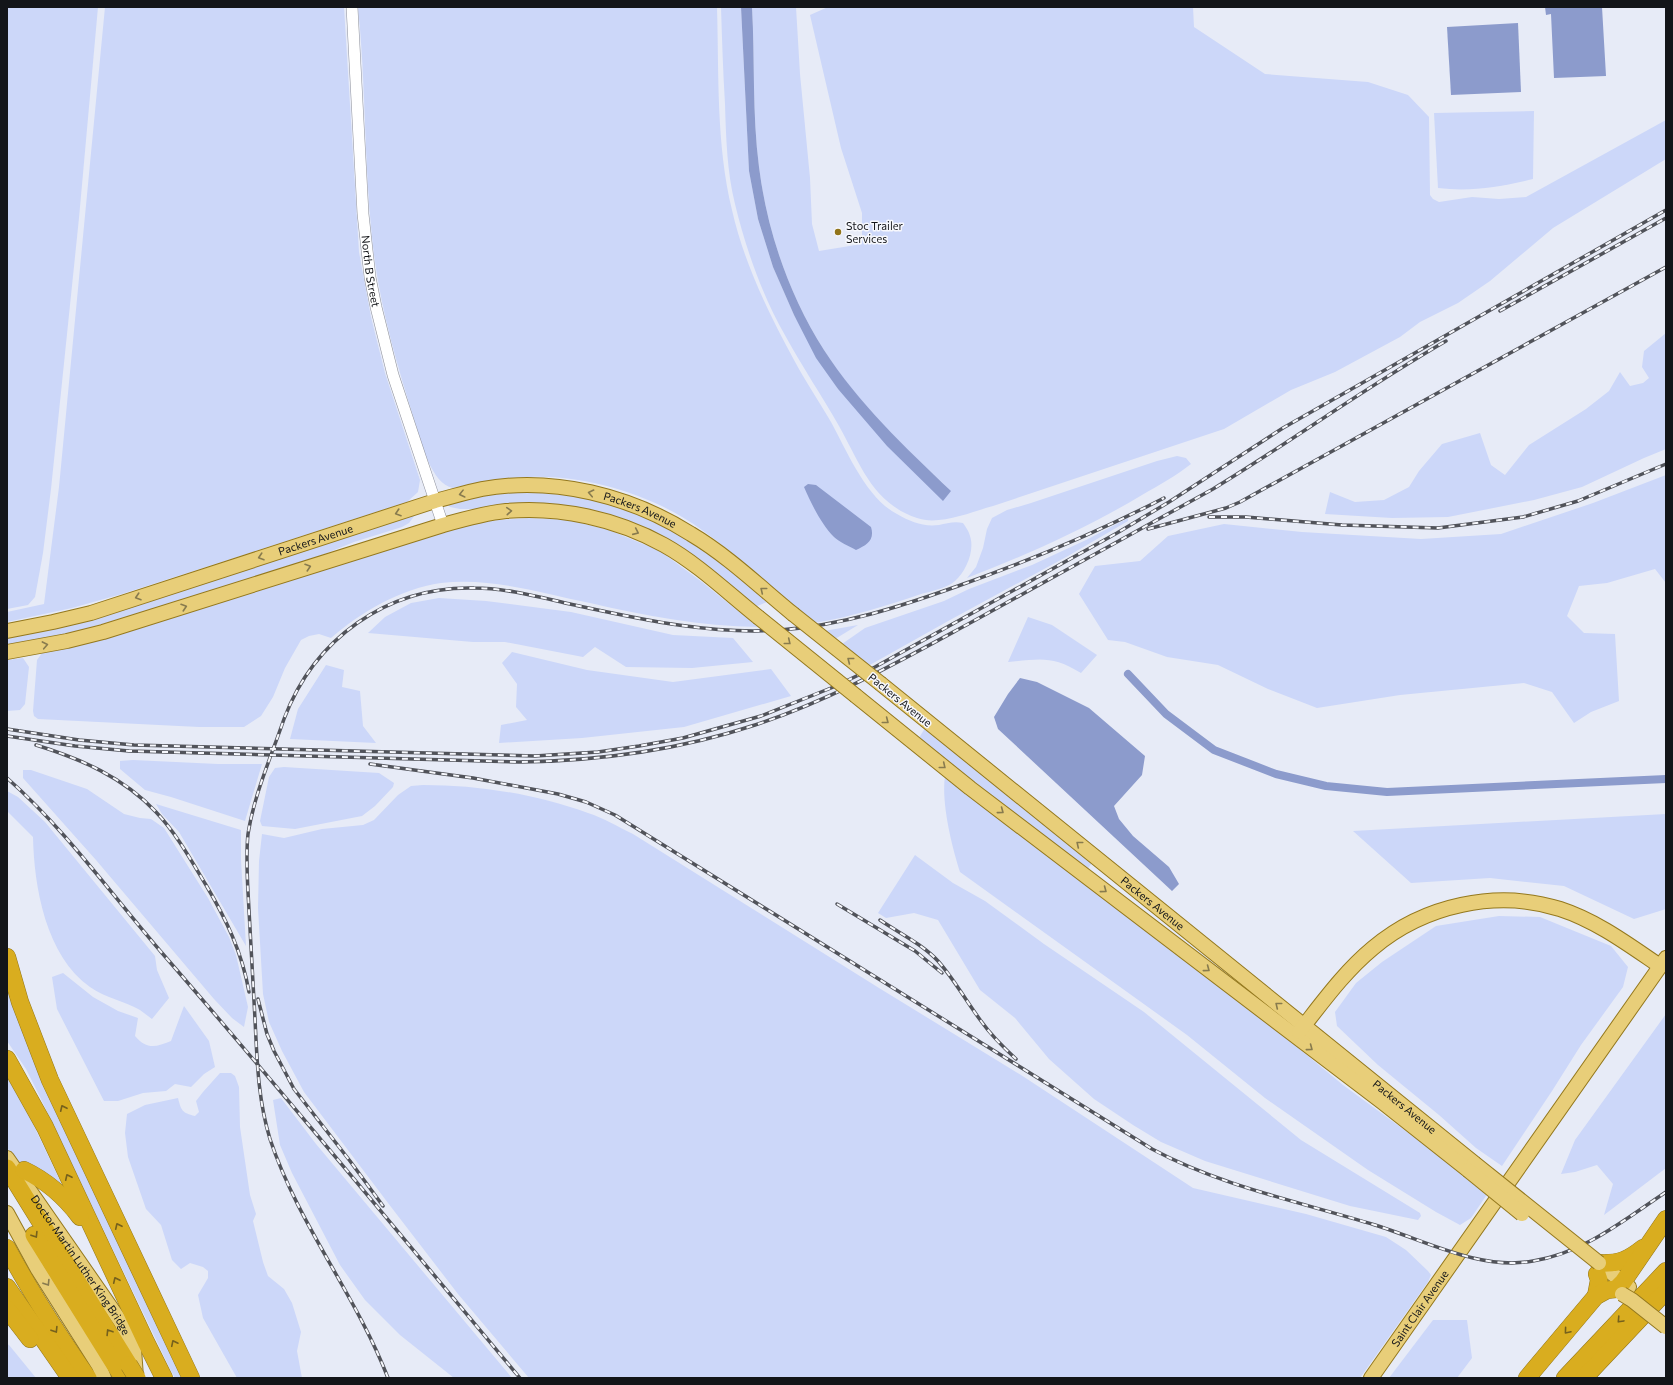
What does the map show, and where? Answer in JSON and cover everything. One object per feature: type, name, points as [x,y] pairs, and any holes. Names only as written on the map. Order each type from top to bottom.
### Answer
[{"type":"highway","points":[[7,957],[20,1002],[50,1080],[192,1378]]},
{"type":"highway","points":[[7,1059],[45,1127],[164,1378]]},
{"type":"highway","points":[[7,1168],[131,1375]]},
{"type":"highway","points":[[24,1170],[53,1188],[73,1207],[96,1237]]},
{"type":"highway","points":[[7,1190],[131,1375]]},
{"type":"highway","points":[[1527,1378],[1596,1296],[1607,1290],[1623,1288],[1648,1245],[1666,1219]]},
{"type":"highway","points":[[1596,1296],[1599,1280],[1596,1268],[1631,1258],[1648,1245]]},
{"type":"highway","points":[[7,1248],[56,1330],[88,1378]]},
{"type":"highway","points":[[1565,1378],[1666,1271]]},
{"type":"highway","points":[[7,1287],[70,1378]]},
{"type":"highway","points":[[1584,1378],[1666,1291]]},
{"type":"highway","points":[[1638,1321],[1646,1318],[1666,1302]]},
{"type":"highway","points":[[7,1309],[58,1378]]},
{"type":"main road","name":"Packers Avenue","points":[[7,631],[91,613],[435,501],[483,489],[536,486],[575,489],[610,497],[644,508],[692,534],[724,557],[980,764],[1300,1031],[1382,1102],[1471,1167],[1596,1268],[1623,1288],[1666,1315]]},
{"type":"main road","name":"Packers Avenue","points":[[7,652],[67,641],[103,632],[443,525],[486,514],[532,510],[573,514],[606,521],[664,545],[693,564],[970,788],[1300,1031]]},
{"type":"main road","points":[[1300,1031],[1350,970],[1372,948],[1394,932],[1416,920],[1438,911],[1464,904],[1512,900],[1536,903],[1561,909],[1610,932],[1663,962]]},
{"type":"main road","name":"Saint Clair Avenue","points":[[1371,1378],[1663,962]]},
{"type":"main road","name":"Doctor Martin Luther King Bridge","points":[[7,1158],[121,1322],[134,1349],[137,1370],[131,1375]]},
{"type":"main road","points":[[7,1213],[37,1268],[99,1366],[104,1378]]},
{"type":"main road","name":"Packers Avenue","points":[[1623,1288],[1632,1300],[1666,1327]]},
{"type":"street","name":"North B Street","points":[[352,7],[363,214],[370,277],[393,375],[443,525]]},
{"type":"shaded area","points":[[7,7],[98,7],[79,218],[43,553],[35,597],[28,605],[7,609]]},
{"type":"shaded area","points":[[105,7],[344,7],[359,252],[371,317],[385,373],[420,480],[418,492],[407,502],[122,594],[72,608],[7,622],[7,612],[44,604],[59,487]]},
{"type":"shaded area","points":[[358,7],[717,7],[719,109],[723,160],[737,230],[758,287],[798,368],[831,422],[858,473],[876,497],[886,507],[897,514],[917,523],[939,525],[951,522],[963,523],[970,534],[971,548],[966,566],[959,577],[952,583],[939,589],[895,603],[841,618],[814,623],[745,564],[702,530],[664,507],[642,498],[598,484],[553,477],[521,477],[501,479],[453,488],[445,485],[439,479],[428,461],[420,440],[401,377],[383,307],[375,261],[369,208],[361,36]]},
{"type":"shaded area","points":[[721,7],[741,7],[749,171],[758,219],[773,267],[794,315],[838,389],[951,491],[883,425],[837,370],[811,329],[790,285],[774,239],[759,167],[754,107],[752,7],[796,7],[800,74],[810,178],[812,224],[819,251],[862,244],[862,213],[841,148],[810,15],[828,7],[1193,7],[1194,27],[1265,74],[1368,82],[1408,95],[1429,117],[1430,195],[1433,199],[1439,202],[1472,197],[1499,199],[1526,197],[1666,120],[1666,159],[1553,228],[1490,281],[1458,303],[1420,322],[1400,337],[1335,372],[1291,390],[1224,429],[965,515],[945,519],[926,520],[917,518],[902,511],[889,502],[878,492],[869,480],[833,415],[786,337],[770,306],[756,273],[744,239],[730,180],[726,142]]},
{"type":"shaded area","points":[[741,7],[752,7],[754,107],[759,167],[774,239],[790,285],[811,329],[837,370],[883,424],[951,491],[943,501],[887,446],[838,389],[816,358],[794,315],[773,267],[758,219],[749,171]]},
{"type":"shaded area","points":[[1545,7],[1602,7],[1606,76],[1554,78],[1551,14],[1546,15]]},
{"type":"shaded area","points":[[1518,23],[1521,92],[1451,95],[1447,27]]},
{"type":"shaded area","points":[[1534,111],[1533,179],[1486,188],[1438,188],[1434,113]]},
{"type":"shaded area","points":[[1666,333],[1666,449],[1582,487],[1534,500],[1448,517],[1392,518],[1325,514],[1330,492],[1355,502],[1384,500],[1409,487],[1419,471],[1442,444],[1480,433],[1491,465],[1505,475],[1529,445],[1586,409],[1609,391],[1620,372],[1630,386],[1643,383],[1649,378],[1642,367],[1644,351]]},
{"type":"shaded area","points":[[1177,456],[1186,458],[1191,464],[1155,488],[1078,530],[1012,560],[967,578],[976,567],[983,548],[987,529],[992,518],[1007,510],[1157,461]]},
{"type":"shaded area","points":[[1666,475],[1666,583],[1655,569],[1607,583],[1579,586],[1567,616],[1584,633],[1615,634],[1619,701],[1591,712],[1574,723],[1552,692],[1524,683],[1400,695],[1317,708],[1268,689],[1218,665],[1167,657],[1125,642],[1108,640],[1079,594],[1095,566],[1140,561],[1168,536],[1224,524],[1302,532],[1421,539],[1501,534],[1593,503]]},
{"type":"shaded area","points":[[808,484],[816,485],[871,527],[872,535],[869,542],[856,550],[834,537],[821,520],[810,500],[804,487]]},
{"type":"shaded area","points":[[520,492],[585,498],[617,506],[648,517],[665,525],[696,544],[725,566],[767,602],[755,607],[613,517],[484,509],[460,509],[450,507],[448,505],[486,495]]},
{"type":"shaded area","points":[[413,514],[415,515],[409,523],[402,527],[354,542],[300,564],[76,632],[7,646],[7,636]]},
{"type":"shaded area","points":[[527,518],[569,520],[609,530],[660,551],[702,582],[758,627],[715,625],[673,620],[497,584],[478,582],[441,583],[411,590],[382,603],[355,619],[331,638],[319,634],[309,636],[301,640],[285,668],[273,697],[261,716],[244,727],[199,727],[38,719],[34,716],[33,711],[37,660],[42,653],[78,646],[141,628],[450,530],[487,521]]},
{"type":"shaded area","points":[[1128,518],[1128,521],[1068,556],[868,666],[842,644],[865,628],[944,601],[969,589],[1032,565],[1086,540]]},
{"type":"shaded area","points":[[439,598],[486,601],[571,612],[673,635],[733,638],[753,662],[692,668],[626,667],[595,647],[583,657],[505,642],[473,642],[368,633],[385,617],[411,603]]},
{"type":"shaded area","points":[[1028,617],[1052,625],[1097,655],[1081,673],[1062,663],[1054,661],[1038,659],[1008,662]]},
{"type":"shaded area","points":[[858,625],[835,639],[824,631]]},
{"type":"shaded area","points":[[512,652],[587,670],[673,682],[771,669],[791,696],[684,727],[582,738],[499,743],[501,725],[527,720],[516,707],[517,684],[502,663]]},
{"type":"shaded area","points":[[23,658],[29,667],[25,704],[20,710],[7,711],[7,660]]},
{"type":"shaded area","points":[[326,665],[344,670],[342,687],[360,691],[363,726],[376,743],[290,739],[298,709]]},
{"type":"shaded area","points":[[1020,678],[1037,682],[1089,708],[1145,756],[1142,775],[1114,806],[1119,819],[1133,836],[1169,867],[1179,884],[1172,891],[998,729],[994,717]]},
{"type":"shaded area","points":[[925,728],[1092,863],[1087,870],[919,738]]},
{"type":"shaded area","points":[[133,760],[218,764],[262,764],[245,821],[145,790],[120,769],[120,761]]},
{"type":"shaded area","points":[[284,767],[379,773],[394,783],[393,787],[375,806],[362,816],[295,829],[262,826],[260,821],[269,777],[275,768]]},
{"type":"shaded area","points":[[23,770],[31,770],[87,789],[124,814],[151,819],[164,828],[208,898],[229,937],[236,955],[248,1007],[244,1027],[232,1018],[214,999],[96,860],[23,778]]},
{"type":"shaded area","points":[[945,776],[1210,975],[1343,1085],[1488,1193],[1471,1218],[1460,1225],[1368,1170],[1265,1098],[1187,1035],[960,872],[946,812],[944,787]]},
{"type":"shaded area","points":[[444,785],[486,789],[528,796],[568,806],[605,820],[633,834],[1021,1075],[1193,1188],[1306,1214],[1386,1237],[1406,1250],[1428,1271],[1431,1275],[1428,1282],[1360,1378],[529,1378],[458,1294],[304,1092],[282,1051],[269,1022],[263,994],[258,908],[259,861],[262,834],[284,838],[322,829],[363,825],[374,820],[398,795],[411,786]]},
{"type":"shaded area","points":[[7,791],[18,797],[45,822],[155,956],[157,970],[169,998],[152,1019],[140,1010],[102,994],[90,987],[75,974],[63,958],[45,919],[36,877],[33,837],[7,811]]},
{"type":"shaded area","points":[[156,804],[241,830],[241,860],[246,946],[179,832],[162,814]]},
{"type":"shaded area","points":[[1666,814],[1666,909],[1634,919],[1564,886],[1490,878],[1411,883],[1353,831]]},
{"type":"shaded area","points":[[915,855],[953,883],[985,901],[1044,944],[1144,1012],[1301,1140],[1420,1213],[1421,1216],[1418,1220],[1350,1206],[1205,1161],[1161,1142],[1094,1099],[1049,1059],[1015,1018],[980,990],[938,920],[914,913],[886,918],[878,913]]},
{"type":"shaded area","points":[[1499,916],[1540,917],[1611,946],[1628,967],[1623,987],[1581,1045],[1502,1166],[1476,1148],[1439,1115],[1378,1065],[1337,1026],[1335,1012],[1356,983],[1382,962],[1436,926]]},
{"type":"shaded area","points":[[63,973],[93,997],[118,1011],[138,1018],[135,1036],[144,1044],[156,1046],[171,1041],[184,1006],[209,1041],[215,1067],[204,1074],[191,1087],[175,1084],[166,1091],[143,1093],[118,1101],[104,1101],[57,1009],[52,977]]},
{"type":"shaded area","points":[[7,976],[185,1378],[175,1378],[170,1369],[40,1097],[26,1069],[7,1041]]},
{"type":"shaded area","points":[[1666,1014],[1666,1168],[1604,1215],[1613,1184],[1597,1165],[1575,1172],[1561,1174],[1575,1140]]},
{"type":"shaded area","points":[[220,1073],[231,1073],[235,1076],[239,1087],[240,1127],[250,1195],[256,1214],[253,1221],[268,1276],[284,1289],[292,1303],[301,1332],[297,1351],[302,1378],[237,1378],[203,1318],[198,1295],[208,1278],[208,1271],[203,1267],[190,1263],[181,1269],[172,1260],[161,1225],[146,1209],[128,1157],[125,1133],[127,1114],[145,1105],[178,1098],[183,1110],[187,1114],[195,1116],[199,1112],[196,1101]]},
{"type":"shaded area","points":[[7,1077],[33,1124],[62,1185],[27,1165],[16,1161],[7,1147]]},
{"type":"shaded area","points":[[281,1098],[316,1144],[512,1378],[454,1378],[400,1335],[365,1300],[340,1265],[292,1173],[280,1145],[273,1100]]},
{"type":"shaded area","points":[[1433,1320],[1467,1320],[1472,1358],[1457,1378],[1389,1378]]},
{"type":"shaded area","points":[[7,1344],[9,1345],[36,1378],[7,1378]]},
{"type":"waterway","points":[[1128,674],[1166,714],[1214,750],[1276,774],[1326,786],[1387,792],[1666,779]]},
{"type":"railway","points":[[7,729],[79,740],[134,745],[535,756],[598,752],[639,746],[683,738],[761,716],[836,686],[875,667],[1117,533],[1169,502],[1283,428],[1666,210]]},
{"type":"railway","points":[[1500,311],[1666,218]]},
{"type":"railway","points":[[1148,529],[1226,508],[1240,502],[1666,267]]},
{"type":"railway","points":[[7,736],[75,746],[129,751],[519,762],[609,756],[668,747],[726,734],[783,715],[838,692],[970,623],[1213,489],[1387,377],[1446,341]]},
{"type":"railway","points":[[1209,517],[1246,517],[1342,525],[1438,528],[1523,517],[1578,501],[1666,464]]},
{"type":"railway","points":[[388,1378],[375,1347],[311,1230],[282,1170],[266,1124],[259,1080],[256,1050],[247,878],[248,834],[254,805],[263,776],[284,719],[297,690],[314,664],[334,642],[358,623],[384,607],[412,596],[442,590],[486,588],[510,591],[596,610],[701,628],[753,631],[804,628],[827,624],[893,608],[985,576],[1089,534],[1164,498]]},
{"type":"railway","points":[[36,745],[69,756],[115,779],[143,800],[163,820],[189,856],[220,910],[238,950],[249,992]]},
{"type":"railway","points":[[370,764],[473,778],[558,794],[586,802],[615,815],[1152,1149],[1178,1162],[1233,1183],[1375,1225],[1433,1246],[1473,1258],[1493,1262],[1513,1263],[1552,1257],[1569,1251],[1603,1234],[1666,1192]]},
{"type":"railway","points":[[7,778],[29,798],[88,863],[143,931],[253,1058],[520,1378]]},
{"type":"railway","points":[[837,904],[915,951],[942,973]]},
{"type":"railway","points":[[880,920],[918,944],[938,961],[985,1026],[997,1041],[1016,1059]]},
{"type":"railway","points":[[258,999],[267,1034],[274,1051],[294,1089],[383,1206]]},
{"type":"place","name":"Stoc Trailer Services","points":[[838,232]]}]
